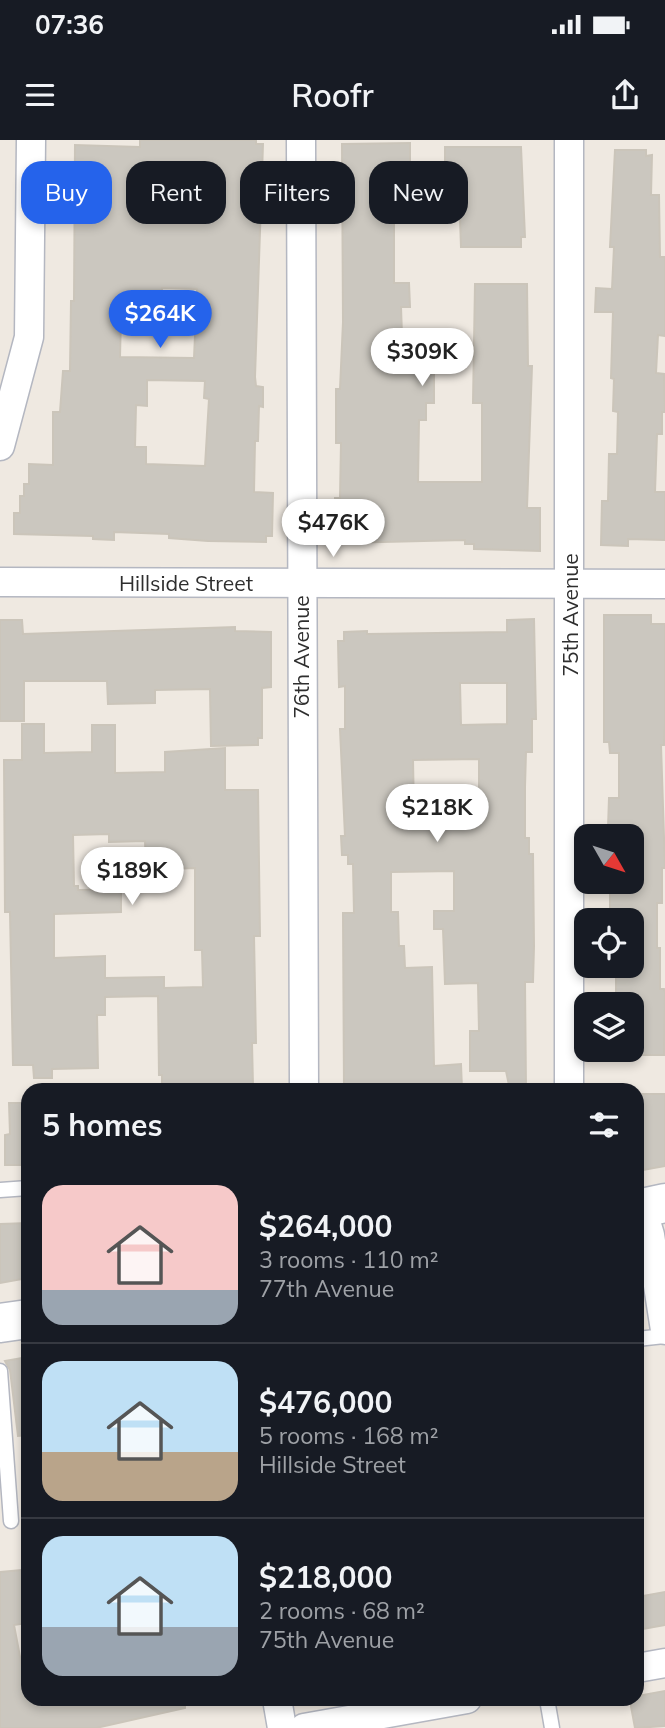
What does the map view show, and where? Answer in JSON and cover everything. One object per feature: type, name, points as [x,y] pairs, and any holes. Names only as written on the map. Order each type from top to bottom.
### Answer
[{"type":"main road","points":[[0,1323],[21,1320]]},
{"type":"street","points":[[0,446],[29,337],[31,140]]},
{"type":"street","name":"76th Avenue","points":[[301,140],[304,1083]]},
{"type":"street","name":"75th Avenue","points":[[569,140],[569,1083]]},
{"type":"street","name":"Hillside Street","points":[[0,582],[665,584]]},
{"type":"street","points":[[648,1206],[665,1330]]},
{"type":"street","points":[[644,1667],[665,1663]]},
{"type":"street","points":[[277,1706],[282,1728]]},
{"type":"street","points":[[304,1728],[428,1706]]},
{"type":"lane","points":[[0,1190],[21,1188]]},
{"type":"lane","points":[[644,1338],[665,1336]]},
{"type":"lane","points":[[0,1371],[11,1521]]},
{"type":"lane","points":[[548,1706],[552,1728]]},
{"type":"building","points":[[140,140],[256,140],[256,144],[263,144],[262,161],[240,161],[240,224],[260,224],[255,377],[256,386],[263,387],[263,407],[259,406],[258,441],[255,441],[254,492],[273,493],[272,536],[266,536],[266,542],[208,541],[169,538],[169,534],[114,532],[114,540],[93,539],[93,536],[14,534],[14,513],[20,513],[20,496],[24,496],[24,484],[29,484],[29,464],[53,465],[53,412],[60,412],[63,371],[70,371],[74,224],[112,224],[112,161],[75,161],[75,145],[140,147]],"holes":[[[162,288],[197,289],[194,358],[120,357],[121,316],[161,317]],[[147,380],[205,381],[204,398],[209,399],[205,466],[146,464],[146,447],[135,447],[136,405],[147,406]]]},
{"type":"building","points":[[410,143],[410,161],[369,161],[369,224],[394,224],[394,283],[409,283],[410,307],[401,307],[402,335],[393,335],[393,372],[434,372],[434,403],[426,403],[426,420],[419,420],[418,482],[482,482],[482,403],[473,403],[475,284],[527,284],[528,366],[532,366],[527,508],[540,508],[540,551],[474,549],[474,544],[465,544],[465,540],[342,543],[342,537],[335,537],[335,498],[340,498],[341,443],[336,443],[336,389],[340,389],[343,322],[342,224],[355,224],[355,161],[342,161],[342,144]]},
{"type":"building","points":[[445,147],[521,147],[525,237],[521,237],[521,247],[461,247],[460,224],[468,224],[468,161],[445,161]]},
{"type":"building","points":[[615,150],[646,150],[646,156],[652,155],[651,195],[659,195],[660,257],[665,257],[665,336],[658,335],[656,373],[664,374],[665,412],[662,412],[662,434],[657,434],[655,492],[665,492],[665,540],[628,539],[628,546],[601,545],[602,501],[608,501],[609,454],[617,454],[618,412],[613,411],[614,379],[611,378],[613,312],[595,312],[596,288],[612,289],[614,247],[610,247]]},
{"type":"building","points":[[604,615],[651,615],[651,624],[665,624],[665,723],[664,745],[661,745],[665,868],[662,868],[662,903],[657,903],[660,989],[664,989],[665,993],[664,1055],[644,1055],[644,992],[616,992],[616,978],[644,978],[644,908],[610,908],[610,894],[644,894],[644,824],[608,824],[609,798],[619,798],[619,753],[610,753],[609,742],[604,742]]},
{"type":"building","points":[[534,619],[536,719],[532,719],[532,752],[526,752],[525,787],[525,838],[529,838],[529,854],[533,854],[534,946],[533,982],[525,982],[526,1083],[509,1083],[506,1071],[470,1071],[470,1031],[479,1031],[478,983],[445,984],[443,929],[434,929],[434,911],[454,911],[454,871],[391,872],[391,912],[398,912],[399,946],[404,946],[405,968],[432,967],[434,1066],[461,1064],[462,1083],[344,1083],[343,913],[354,913],[353,864],[348,864],[348,855],[342,855],[341,836],[345,836],[340,729],[345,729],[345,686],[339,687],[338,641],[344,641],[344,632],[507,632],[507,620]],"holes":[[[460,683],[507,683],[507,724],[461,725]],[[479,759],[479,813],[414,812],[413,760]]]},
{"type":"building","points":[[0,620],[22,620],[23,634],[235,627],[235,631],[271,632],[271,687],[262,688],[262,738],[258,738],[258,745],[211,746],[210,689],[155,690],[155,703],[108,704],[107,681],[24,681],[24,721],[0,721]]},
{"type":"building","points":[[22,724],[44,724],[44,753],[92,752],[92,725],[115,725],[115,773],[165,772],[165,752],[225,748],[225,790],[258,790],[260,936],[254,936],[256,1043],[252,1043],[253,1083],[162,1083],[162,1075],[159,1075],[158,996],[105,997],[105,1015],[97,1015],[98,1068],[52,1069],[52,1078],[34,1078],[33,1065],[13,1065],[10,912],[5,912],[4,760],[22,760]],"holes":[[[109,834],[109,842],[145,841],[146,870],[195,868],[195,950],[202,950],[203,987],[164,988],[164,977],[105,978],[105,956],[54,958],[54,914],[121,912],[121,889],[78,890],[78,886],[74,886],[73,835]]]},
{"type":"building","points":[[644,1094],[665,1094],[665,1166],[644,1170]]},
{"type":"building","points":[[9,1103],[21,1103],[21,1165],[5,1165],[5,1135],[10,1134]]},
{"type":"building","points":[[21,1223],[21,1279],[0,1283],[0,1224]]},
{"type":"building","points":[[21,1358],[21,1436],[18,1436],[10,1370],[5,1361]]},
{"type":"building","points":[[21,1570],[21,1624],[14,1625],[21,1662],[21,1706],[185,1708],[96,1728],[0,1728],[0,1572]]},
{"type":"building","points":[[665,1592],[665,1625],[644,1629],[644,1596]]},
{"type":"building","points":[[665,1691],[665,1726],[635,1728],[631,1706],[644,1706],[644,1695]]}]
